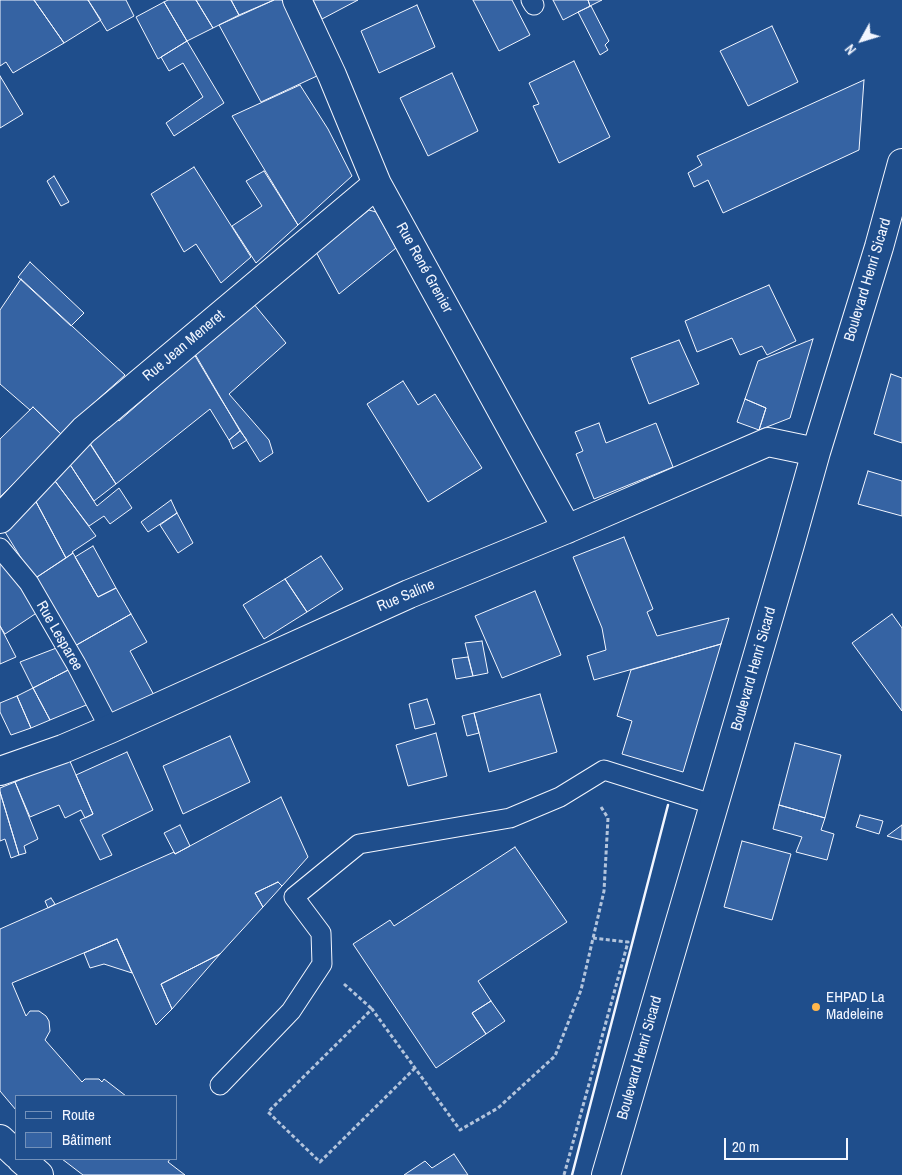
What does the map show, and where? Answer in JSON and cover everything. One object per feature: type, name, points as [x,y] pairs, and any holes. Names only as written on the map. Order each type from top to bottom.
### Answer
[{"type":"street","name":"Rue René Grenier","points":[[296,0],[332,75],[377,184],[567,529]]},
{"type":"street","name":"Boulevard Henri Sicard","points":[[606,1175],[816,452],[891,249],[902,163]]},
{"type":"street","name":"Rue Jean Meneret","points":[[0,519],[84,430],[377,184]]},
{"type":"street","name":"Rue Saline","points":[[0,771],[63,749],[110,729],[409,594],[567,529],[768,442],[816,452]]},
{"type":"street","points":[[0,1139],[15,1153]]},
{"type":"street","points":[[22,1160],[39,1175]]},
{"type":"lane","name":"Rue Lesparee","points":[[0,548],[29,583],[76,664],[110,729]]},
{"type":"lane","points":[[220,1085],[291,1011],[322,964],[320,933],[294,897],[359,844],[510,818],[560,797],[604,770],[714,804]]},
{"type":"path","points":[[414,1068],[320,1162],[268,1112],[372,1009],[460,1130],[498,1108],[555,1056],[581,990],[604,891],[608,818],[586,781]]},
{"type":"path","points":[[564,1175],[628,942],[593,938]]},
{"type":"building","points":[[0,0],[34,0],[64,43],[13,73],[6,62],[0,66]]},
{"type":"building","points":[[34,0],[88,0],[101,20],[64,43]]},
{"type":"building","points":[[88,0],[126,0],[134,16],[107,31]]},
{"type":"building","points":[[168,0],[196,0],[213,28],[187,41],[164,2]]},
{"type":"building","points":[[196,0],[231,0],[239,15],[213,28]]},
{"type":"building","points":[[231,0],[274,0],[239,15]]},
{"type":"building","points":[[274,0],[282,0],[319,75],[261,102],[219,25]]},
{"type":"building","points":[[313,0],[358,0],[322,19]]},
{"type":"building","points":[[473,0],[512,0],[530,35],[499,51]]},
{"type":"building","points":[[553,0],[588,0],[590,6],[563,20]]},
{"type":"building","points":[[588,0],[602,0],[590,6]]},
{"type":"building","points":[[164,2],[187,41],[158,59],[136,17]]},
{"type":"building","points":[[417,5],[435,47],[379,73],[361,31]]},
{"type":"building","points":[[591,6],[609,41],[605,45],[608,50],[600,55],[578,12]]},
{"type":"building","points":[[772,26],[798,82],[748,106],[720,51]]},
{"type":"building","points":[[187,41],[224,103],[174,136],[166,123],[203,97],[183,63],[169,71],[161,57]]},
{"type":"building","points":[[574,61],[610,137],[559,163],[533,106],[539,104],[529,83]]},
{"type":"building","points":[[452,73],[478,131],[428,156],[400,98]]},
{"type":"building","points":[[0,76],[23,114],[0,128]]},
{"type":"building","points":[[864,80],[859,150],[723,213],[708,180],[694,187],[688,173],[702,165],[697,156]]},
{"type":"building","points":[[300,85],[328,129],[352,176],[298,225],[232,116]]},
{"type":"building","points":[[194,167],[251,257],[221,283],[196,244],[184,252],[151,194]]},
{"type":"building","points":[[264,171],[298,225],[256,263],[232,226],[262,206],[246,181]]},
{"type":"building","points":[[54,176],[69,202],[61,206],[47,181]]},
{"type":"building","points":[[369,210],[376,212],[396,248],[339,294],[316,252]]},
{"type":"building","points":[[30,262],[84,313],[71,326],[18,277]]},
{"type":"building","points":[[21,279],[125,375],[86,410],[62,435],[33,407],[30,410],[0,384],[0,310]]},
{"type":"building","points":[[769,285],[796,341],[767,355],[762,346],[740,355],[732,338],[697,352],[685,321]]},
{"type":"building","points":[[253,303],[286,343],[229,394],[269,440],[273,453],[260,462],[194,354]]},
{"type":"building","points":[[813,339],[790,418],[759,430],[766,408],[745,399],[758,361]]},
{"type":"building","points":[[679,340],[699,384],[649,404],[631,358]]},
{"type":"building","points":[[195,354],[240,431],[229,440],[210,409],[116,484],[88,440],[116,418],[119,421]]},
{"type":"building","points":[[891,374],[902,378],[902,443],[874,434]]},
{"type":"building","points":[[403,381],[418,405],[435,394],[482,468],[428,502],[367,404]]},
{"type":"building","points":[[745,399],[766,408],[759,430],[737,422]]},
{"type":"building","points":[[33,407],[62,435],[0,497],[0,439]]},
{"type":"building","points":[[599,423],[606,443],[656,423],[673,467],[594,499],[576,454],[583,451],[575,432]]},
{"type":"building","points":[[240,431],[247,440],[233,449],[229,440]]},
{"type":"building","points":[[88,441],[116,484],[94,501],[67,460]]},
{"type":"building","points":[[67,460],[97,506],[119,488],[132,508],[110,524],[104,516],[89,526],[52,477]]},
{"type":"building","points":[[868,471],[902,481],[902,516],[858,504]]},
{"type":"building","points":[[52,477],[96,536],[66,558],[34,498]]},
{"type":"building","points":[[34,498],[66,558],[34,579],[5,532]]},
{"type":"building","points":[[171,500],[177,513],[148,532],[141,522]]},
{"type":"building","points":[[177,513],[193,543],[178,553],[160,525]]},
{"type":"building","points":[[624,537],[653,609],[647,612],[657,636],[729,618],[721,644],[594,680],[587,656],[606,650],[602,628],[573,557]]},
{"type":"building","points":[[93,546],[116,588],[98,597],[75,557]]},
{"type":"building","points":[[73,553],[98,597],[116,588],[131,614],[73,647],[34,579]]},
{"type":"building","points":[[321,556],[343,589],[307,612],[285,579]]},
{"type":"building","points":[[0,561],[25,588],[38,612],[5,634],[0,626]]},
{"type":"building","points":[[285,579],[307,612],[264,639],[243,605]]},
{"type":"building","points":[[535,591],[561,655],[502,678],[475,616]]},
{"type":"building","points":[[131,614],[147,642],[130,651],[155,697],[114,717],[73,647]]},
{"type":"building","points":[[892,614],[902,628],[902,711],[852,643]]},
{"type":"building","points":[[0,626],[16,657],[0,664]]},
{"type":"building","points":[[482,641],[488,673],[473,676],[465,643]]},
{"type":"building","points":[[721,644],[683,772],[622,754],[632,721],[617,716],[631,670]]},
{"type":"building","points":[[59,647],[72,668],[33,688],[20,662]]},
{"type":"building","points":[[468,657],[473,676],[456,679],[452,659]]},
{"type":"building","points":[[72,668],[91,703],[50,720],[33,688]]},
{"type":"building","points":[[33,688],[50,720],[31,728],[17,696]]},
{"type":"building","points":[[540,694],[557,752],[489,772],[474,713]]},
{"type":"building","points":[[17,696],[31,728],[11,735],[0,712],[0,703]]},
{"type":"building","points":[[427,699],[435,724],[415,729],[409,704]]},
{"type":"building","points":[[474,713],[479,733],[467,736],[462,716]]},
{"type":"building","points":[[436,733],[447,776],[408,786],[396,745]]},
{"type":"building","points":[[230,736],[250,782],[183,814],[163,766]]},
{"type":"building","points":[[795,743],[841,755],[825,818],[779,805]]},
{"type":"building","points":[[127,752],[153,810],[102,835],[112,855],[100,860],[80,820],[93,814],[76,775]]},
{"type":"building","points":[[69,759],[93,814],[85,818],[81,810],[65,818],[59,805],[30,817],[15,782]]},
{"type":"building","points":[[15,782],[38,839],[24,846],[26,853],[19,855],[0,792],[0,788]]},
{"type":"building","points":[[0,792],[19,855],[11,858],[5,839],[0,841]]},
{"type":"building","points":[[281,797],[308,857],[282,886],[278,882],[255,893],[263,907],[220,954],[161,984],[172,1009],[156,1025],[117,939],[12,983],[26,1016],[30,1011],[39,1011],[46,1016],[49,1021],[50,1031],[45,1040],[82,1082],[85,1079],[99,1079],[102,1082],[104,1079],[125,1095],[15,1095],[15,1109],[0,1091],[0,929],[174,852],[175,854]]},
{"type":"building","points":[[779,805],[825,818],[821,830],[834,834],[827,860],[796,852],[802,837],[773,829]]},
{"type":"building","points":[[860,815],[883,821],[879,834],[856,827]]},
{"type":"building","points":[[180,825],[190,846],[175,854],[164,833]]},
{"type":"building","points":[[902,825],[902,840],[887,836]]},
{"type":"building","points":[[742,841],[791,854],[772,920],[724,907]]},
{"type":"building","points":[[515,847],[567,922],[478,981],[491,1001],[472,1013],[486,1034],[436,1068],[353,944],[390,920],[394,926]]},
{"type":"building","points":[[278,882],[282,886],[263,907],[255,893]]},
{"type":"building","points":[[51,898],[55,904],[48,908],[45,901]]},
{"type":"building","points":[[117,939],[132,973],[104,964],[90,968],[84,953]]},
{"type":"building","points":[[220,954],[172,1009],[161,984]]},
{"type":"building","points":[[491,1001],[505,1021],[486,1034],[472,1013]]},
{"type":"building","points":[[454,1154],[468,1175],[404,1175],[425,1161],[432,1168]]},
{"type":"building","points":[[63,1160],[169,1160],[168,1162],[185,1175],[83,1175]]},
{"type":"wall","points":[[572,1175],[668,805]]},
{"type":"place","name":"EHPAD La Madeleine","points":[[816,1007]]}]
